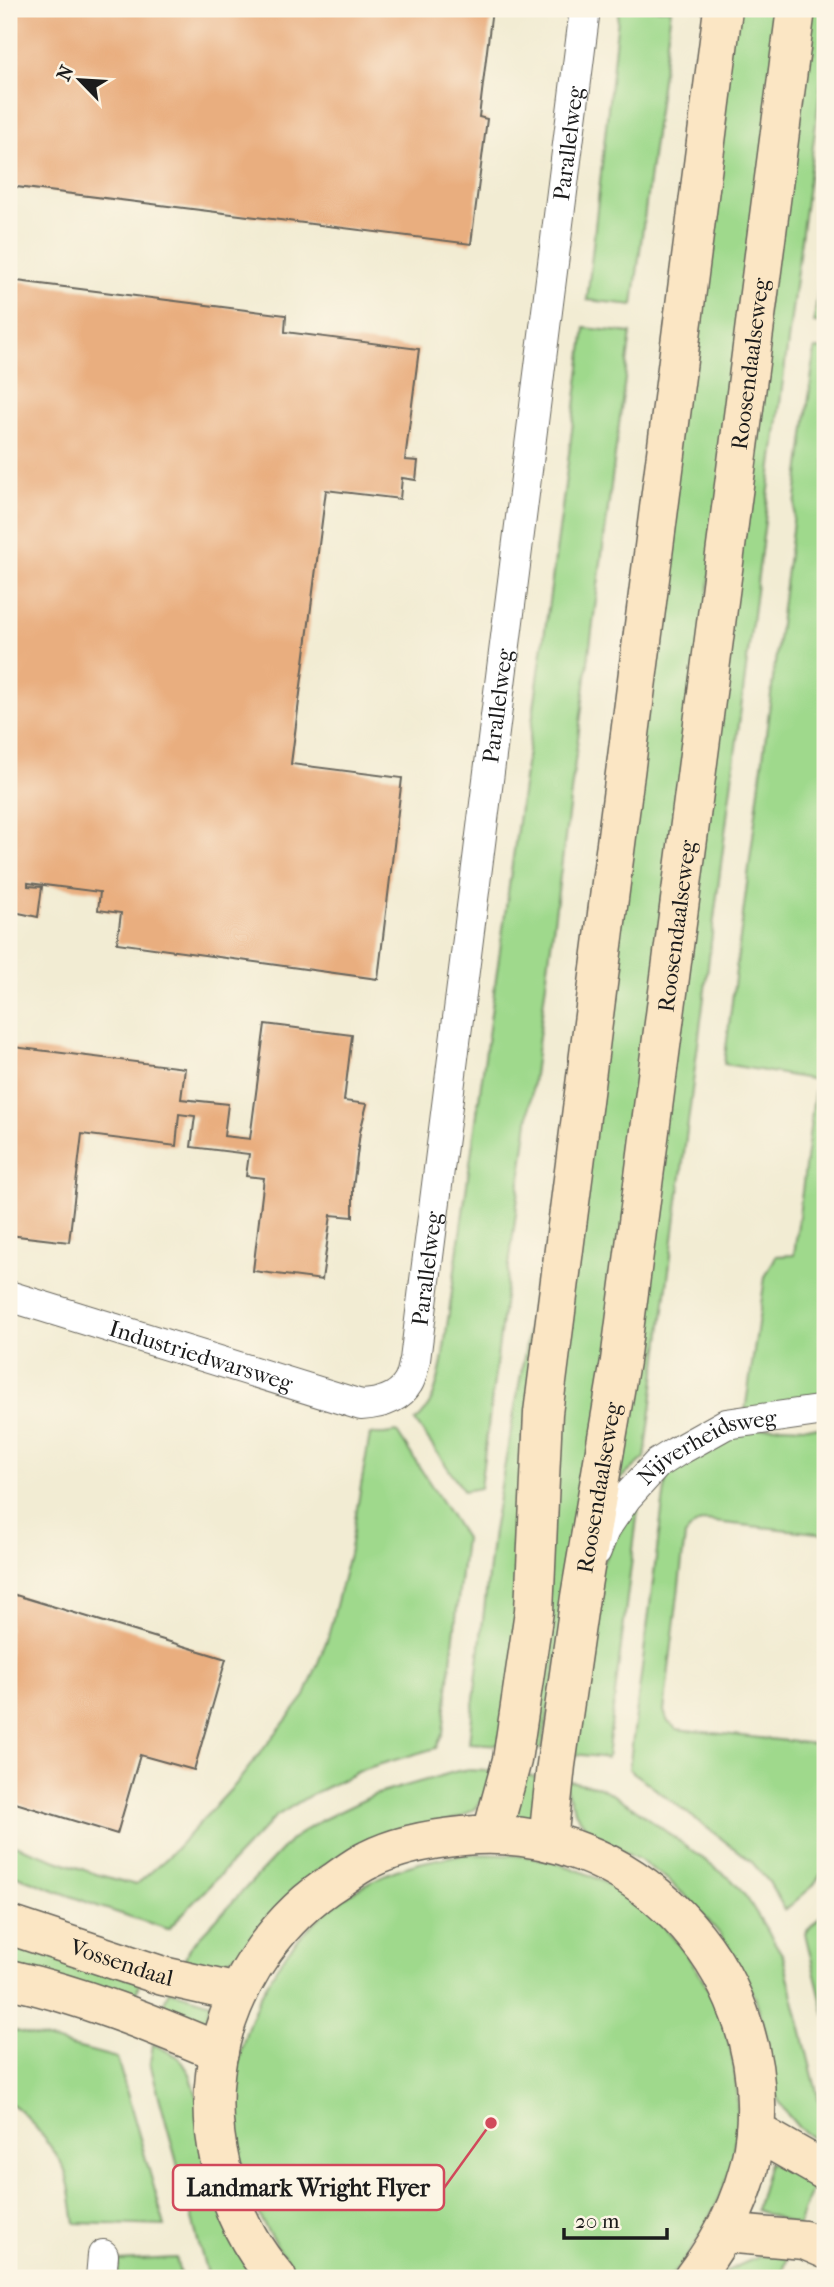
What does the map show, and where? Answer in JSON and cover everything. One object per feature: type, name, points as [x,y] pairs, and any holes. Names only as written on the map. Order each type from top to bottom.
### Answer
[{"type":"street","name":"Parallelweg","points":[[393,1398],[408,1383],[415,1360],[585,9]]},
{"type":"street","points":[[492,1833],[512,1759],[534,1611],[543,1413],[723,9]]},
{"type":"street","name":"Roosendaalseweg","points":[[548,1841],[580,1597],[620,1361],[796,9]]},
{"type":"street","name":"Industriedwarsweg","points":[[9,1296],[361,1405],[376,1404],[393,1398]]},
{"type":"street","name":"Nijverheidsweg","points":[[580,1597],[604,1530],[626,1498],[657,1464],[726,1424],[825,1410]]},
{"type":"street","points":[[277,2278],[264,2263],[236,2215],[219,2162],[214,2107],[219,2052],[226,2022],[238,1993],[270,1939],[315,1893],[369,1859],[429,1839],[492,1833],[548,1841],[601,1859],[648,1888],[689,1925],[721,1971],[743,2021],[755,2076],[755,2131],[739,2200],[724,2233],[693,2278]]},
{"type":"street","name":"Vossendaal","points":[[9,1925],[163,1976],[238,1993]]},
{"type":"street","points":[[9,1979],[148,2022],[219,2052]]},
{"type":"street","points":[[755,2131],[825,2171]]},
{"type":"street","points":[[724,2233],[804,2240],[825,2249]]},
{"type":"green space","points":[[619,9],[671,9],[633,305],[587,300]]},
{"type":"green space","points":[[732,9],[783,9],[611,1351],[542,1749],[524,1747],[555,1389]]},
{"type":"green space","points":[[806,9],[825,9],[825,52],[645,1458],[610,1488]]},
{"type":"green space","points":[[825,233],[825,324],[814,323]]},
{"type":"green space","points":[[585,328],[631,333],[480,1488],[464,1491],[415,1421],[430,1402],[442,1362]]},
{"type":"green space","points":[[815,349],[825,350],[825,1402],[745,1411],[765,1277],[776,1256],[794,1255],[816,1080],[724,1064]]},
{"type":"green space","points":[[536,1290],[519,1649],[503,1745],[469,1743],[493,1531]]},
{"type":"green space","points":[[783,1426],[825,1428],[825,1534],[705,1521],[689,1531],[685,1536],[664,1711],[668,1722],[677,1729],[825,1745],[825,1868],[813,1886],[785,1910],[769,1882],[751,1861],[629,1769],[667,1472],[703,1446],[747,1430]]},
{"type":"green space","points":[[397,1432],[465,1538],[443,1733],[436,1748],[364,1769],[309,1796],[275,1817],[168,1929],[9,1873],[9,1843],[96,1874],[136,1885],[167,1858],[235,1785],[305,1696],[328,1637],[349,1554],[370,1434]]},
{"type":"green space","points":[[640,1494],[607,1758],[565,1753],[591,1584]]},
{"type":"green space","points":[[461,1770],[492,1771],[492,1789],[474,1809],[461,1817],[354,1848],[322,1867],[293,1890],[242,1950],[229,1959],[215,1965],[182,1967],[189,1948],[292,1839],[322,1820],[374,1795]]},
{"type":"green space","points":[[521,1775],[538,1777],[533,1820],[514,1818]]},
{"type":"green space","points":[[564,1780],[600,1787],[630,1805],[732,1880],[747,1898],[783,1956],[824,2121],[825,2146],[799,2128],[775,2095],[766,2033],[755,1997],[719,1933],[694,1904],[667,1879],[636,1858],[593,1837],[576,1813]]},
{"type":"green space","points":[[466,1854],[514,1855],[541,1859],[587,1874],[619,1891],[651,1915],[678,1943],[700,1974],[718,2009],[730,2046],[736,2084],[737,2123],[732,2162],[722,2192],[704,2229],[686,2258],[669,2278],[302,2278],[274,2242],[258,2213],[239,2156],[234,2109],[239,2062],[251,2018],[272,1976],[299,1938],[333,1906],[374,1880],[430,1860]]},
{"type":"green space","points":[[825,1911],[825,2016],[805,1933]]},
{"type":"green space","points":[[9,1936],[140,1981],[133,2005],[9,1970]]},
{"type":"green space","points":[[169,1990],[211,2003],[203,2029],[160,2013]]},
{"type":"green space","points":[[9,2029],[117,2058],[165,2226],[75,2223],[63,2167],[32,2123],[9,2103]]},
{"type":"green space","points":[[153,2044],[179,2057],[190,2074],[255,2278],[208,2278],[150,2063]]},
{"type":"green space","points":[[769,2163],[815,2178],[798,2226],[756,2210]]},
{"type":"green space","points":[[760,2256],[788,2256],[781,2278],[718,2278],[722,2273]]},
{"type":"green space","points":[[176,2258],[181,2278],[117,2278],[119,2261]]},
{"type":"building","points":[[9,9],[492,9],[479,117],[487,119],[471,244],[9,186]]},
{"type":"building","points":[[9,280],[286,315],[285,332],[419,349],[405,460],[418,461],[416,480],[402,478],[400,499],[326,490],[291,764],[402,778],[378,979],[117,943],[121,913],[98,910],[100,892],[28,883],[28,886],[42,887],[38,917],[9,911]]},
{"type":"building","points":[[265,1024],[352,1035],[344,1101],[367,1104],[360,1132],[353,1188],[353,1217],[331,1215],[322,1280],[253,1271],[264,1178],[246,1176],[249,1154],[191,1147],[195,1116],[179,1114],[176,1146],[82,1134],[69,1242],[9,1235],[9,1090],[14,1047],[185,1068],[181,1099],[228,1104],[224,1136],[250,1139]]},
{"type":"building","points":[[9,1593],[226,1659],[194,1770],[140,1755],[117,1834],[9,1801]]},
{"type":"place","name":"Landmark Wright Flyer","points":[[491,2123]]}]
